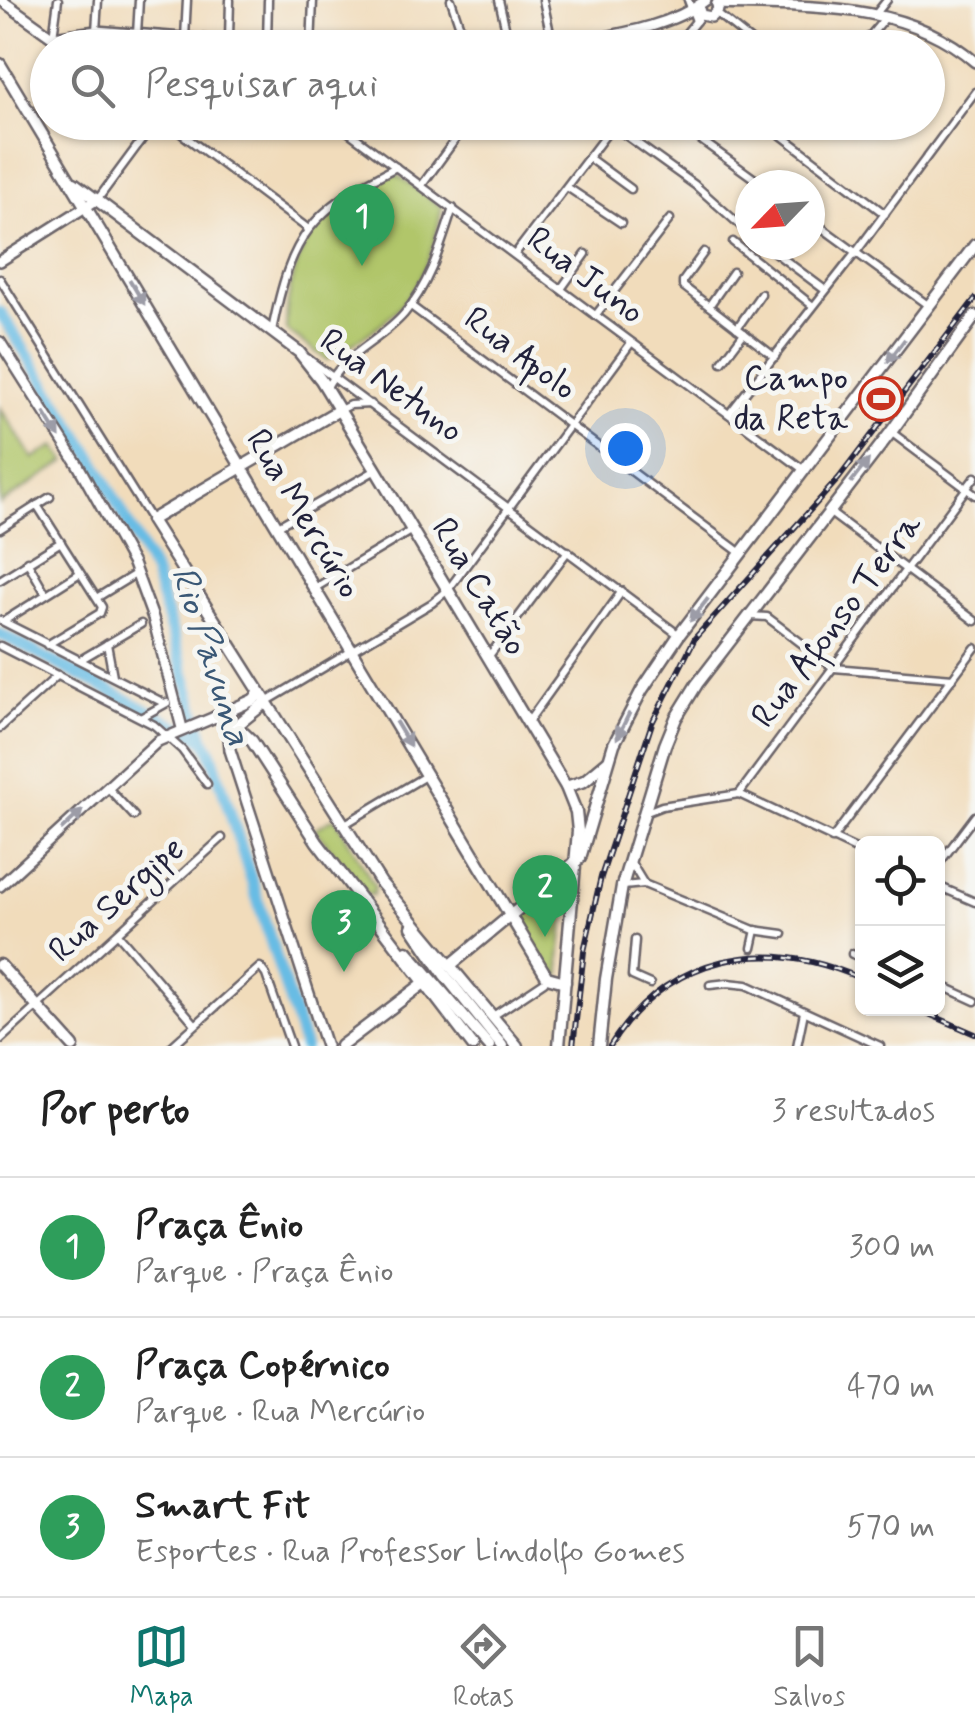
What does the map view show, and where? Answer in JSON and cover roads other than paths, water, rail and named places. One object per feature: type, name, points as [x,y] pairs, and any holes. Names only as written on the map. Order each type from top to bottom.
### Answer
[{"type":"main road","name":"Rua Mercúrio","points":[[0,64],[30,114]]},
{"type":"main road","name":"Rua Mercúrio","points":[[46,140],[547,977],[565,982]]},
{"type":"main road","name":"Rua Netuno","points":[[70,180],[298,352]]},
{"type":"main road","points":[[99,230],[110,220],[122,218]]},
{"type":"main road","points":[[341,1046],[438,975],[575,864],[584,851],[609,760],[628,715],[679,634],[975,245]]},
{"type":"main road","points":[[599,1046],[622,886],[676,718],[975,316]]},
{"type":"main road","name":"Rua Catão","points":[[298,352],[376,470],[566,788],[578,823],[575,864]]},
{"type":"main road","points":[[339,410],[151,520],[381,883],[395,899],[473,1046]]},
{"type":"main road","points":[[215,717],[263,698]]},
{"type":"main road","points":[[263,698],[236,726],[252,741],[317,842],[375,918],[438,975],[492,1016],[516,1046]]},
{"type":"main road","points":[[566,788],[584,781],[609,760]]},
{"type":"main road","points":[[559,1046],[575,864]]},
{"type":"main road","points":[[358,896],[374,897],[381,883]]},
{"type":"main road","points":[[0,965],[73,1046]]},
{"type":"main road","points":[[438,975],[489,1046]]},
{"type":"main road","points":[[438,975],[502,1046]]},
{"type":"street","points":[[2,0],[43,30]]},
{"type":"street","points":[[54,30],[58,0]]},
{"type":"street","points":[[96,30],[98,0]]},
{"type":"street","points":[[137,30],[139,0]]},
{"type":"street","points":[[185,30],[187,0]]},
{"type":"street","points":[[230,0],[231,30]]},
{"type":"street","points":[[267,30],[268,0]]},
{"type":"street","points":[[311,30],[313,0]]},
{"type":"street","points":[[451,0],[461,30]]},
{"type":"street","points":[[499,0],[506,30]]},
{"type":"street","points":[[543,0],[549,30]]},
{"type":"street","points":[[688,0],[735,30]]},
{"type":"street","points":[[871,30],[886,0]]},
{"type":"street","points":[[631,30],[705,9],[789,2],[880,16],[918,30]]},
{"type":"street","points":[[688,30],[705,9]]},
{"type":"street","points":[[945,42],[975,62]]},
{"type":"street","points":[[945,133],[975,92]]},
{"type":"street","points":[[0,261],[98,199],[142,140]]},
{"type":"street","points":[[190,140],[307,228]]},
{"type":"street","name":"Rua Juno","points":[[359,140],[804,471]]},
{"type":"street","points":[[422,184],[455,140]]},
{"type":"street","points":[[515,254],[602,140]]},
{"type":"street","points":[[636,140],[696,185],[735,220]]},
{"type":"street","points":[[701,140],[742,170]]},
{"type":"street","points":[[788,140],[886,214]]},
{"type":"street","points":[[728,414],[858,251],[940,140]]},
{"type":"street","points":[[589,158],[631,189]]},
{"type":"street","points":[[272,331],[285,272],[307,228],[340,197],[396,167]]},
{"type":"street","points":[[567,187],[621,223]]},
{"type":"street","points":[[326,390],[334,374],[411,306],[432,270],[453,208]]},
{"type":"street","points":[[595,316],[670,218]]},
{"type":"street","points":[[825,229],[930,306]]},
{"type":"street","points":[[733,242],[813,306]]},
{"type":"street","points":[[704,252],[682,284],[774,357]]},
{"type":"street","points":[[561,289],[586,254]]},
{"type":"street","points":[[785,260],[826,290]]},
{"type":"street","points":[[710,306],[734,272]]},
{"type":"street","points":[[0,280],[151,520]]},
{"type":"street","points":[[722,362],[761,294]]},
{"type":"street","name":"Rua Apolo","points":[[411,306],[742,554]]},
{"type":"street","points":[[964,331],[975,339]]},
{"type":"street","points":[[0,342],[78,465],[136,573],[153,618],[169,705],[183,726]]},
{"type":"street","points":[[263,698],[354,650],[448,590],[631,342]]},
{"type":"street","name":"Rua Netuno","points":[[298,352],[334,374],[679,634]]},
{"type":"street","points":[[339,410],[350,405],[373,404]]},
{"type":"street","points":[[891,432],[975,496]]},
{"type":"street","points":[[278,526],[376,470]]},
{"type":"street","name":"Rua Afonso Terra","points":[[738,794],[975,477]]},
{"type":"street","points":[[0,529],[50,497]]},
{"type":"street","points":[[37,505],[98,597],[100,612],[47,645]]},
{"type":"street","points":[[829,512],[975,621]]},
{"type":"street","points":[[315,588],[412,530]]},
{"type":"street","points":[[0,580],[61,542]]},
{"type":"street","points":[[489,656],[568,551]]},
{"type":"street","points":[[27,562],[46,594]]},
{"type":"street","points":[[2,621],[80,573]]},
{"type":"street","points":[[98,597],[136,573]]},
{"type":"street","points":[[528,722],[622,591]]},
{"type":"street","points":[[758,604],[768,617],[834,668],[953,678]]},
{"type":"street","points":[[749,616],[768,617]]},
{"type":"street","points":[[2,621],[169,705]]},
{"type":"street","points":[[79,660],[141,624]]},
{"type":"street","points":[[106,644],[113,678]]},
{"type":"street","points":[[0,646],[143,716],[168,735],[207,784]]},
{"type":"street","points":[[832,839],[975,648]]},
{"type":"street","points":[[0,728],[58,674]]},
{"type":"street","points":[[143,716],[169,705]]},
{"type":"street","points":[[0,886],[168,735],[183,726],[215,717],[236,726],[229,737],[230,750],[326,1046]]},
{"type":"street","points":[[344,824],[427,775]]},
{"type":"street","points":[[107,787],[134,816]]},
{"type":"street","points":[[646,808],[738,794],[855,849]]},
{"type":"street","points":[[945,855],[975,816]]},
{"type":"street","name":"Rua Sergipe","points":[[0,1040],[222,838]]},
{"type":"street","points":[[630,861],[644,884]]},
{"type":"street","points":[[622,886],[644,884],[756,930],[783,934]]},
{"type":"street","points":[[945,889],[975,902]]},
{"type":"street","points":[[752,948],[756,930]]},
{"type":"street","points":[[118,934],[195,1024]]},
{"type":"street","points":[[635,940],[632,976],[650,984]]},
{"type":"street","points":[[172,1046],[262,967],[290,1046]]},
{"type":"street","points":[[492,1016],[544,982]]},
{"type":"street","points":[[710,986],[748,985],[880,1046]]},
{"type":"street","points":[[945,987],[975,1001]]},
{"type":"street","points":[[797,1046],[804,1012]]},
{"type":"waterway","name":"Rio Pavuna","points":[[0,312],[94,460],[154,573],[304,1046]]},
{"type":"waterway","points":[[0,634],[204,740]]},
{"type":"railway","points":[[573,1046],[584,951],[601,877],[652,723],[695,638],[839,478],[975,299]]},
{"type":"railway","points":[[610,1046],[634,1015],[661,990],[722,961],[790,958],[855,976]]},
{"type":"railway","points":[[933,1016],[975,1034]]},
{"type":"place","name":"Praça Ênio","points":[[362,266]]},
{"type":"place","name":"Campo da Reta","points":[[881,399]]},
{"type":"place","name":"Praça Copérnico","points":[[545,937]]},
{"type":"place","name":"Smart Fit","points":[[344,972]]}]
